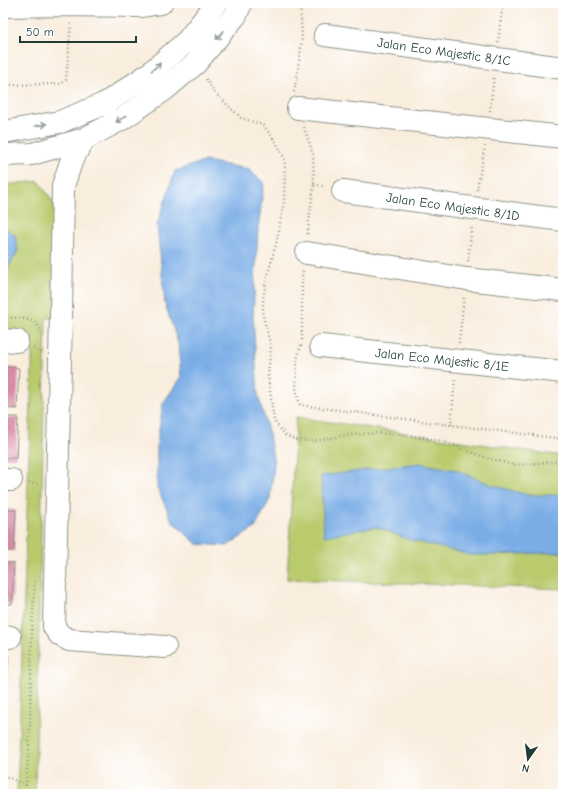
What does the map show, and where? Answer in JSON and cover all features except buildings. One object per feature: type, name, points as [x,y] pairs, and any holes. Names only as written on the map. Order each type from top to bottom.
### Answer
[{"type":"street","points":[[3,131],[60,122],[106,103],[149,74],[186,41],[217,3]]},
{"type":"street","points":[[3,155],[32,154],[84,139],[122,119],[164,90],[196,63],[236,16],[241,3]]},
{"type":"street","points":[[3,6],[152,4]]},
{"type":"street","name":"Jalan Eco Majestic 8/1C","points":[[325,35],[563,68]]},
{"type":"street","points":[[298,108],[563,137]]},
{"type":"street","points":[[84,139],[72,159],[63,186],[54,627],[60,635],[70,640],[165,647]]},
{"type":"street","points":[[32,154],[54,170],[63,186]]},
{"type":"street","name":"Jalan Eco Majestic 8/1D","points":[[343,191],[563,220]]},
{"type":"street","points":[[308,253],[467,279],[563,290]]},
{"type":"street","name":"Jalan Eco Majestic 8/1E","points":[[312,343],[563,372]]},
{"type":"path","points":[[300,3],[302,35],[294,90],[300,117],[313,154],[314,184],[307,235],[308,253],[302,276],[312,343],[297,360],[296,391],[300,405],[563,439]]},
{"type":"path","points":[[3,85],[61,84],[66,80],[72,5]]},
{"type":"path","points":[[196,63],[214,92],[241,118],[263,125],[276,142],[285,160],[284,202],[276,244],[262,299],[263,316],[271,347],[268,376],[274,421],[285,435],[296,440],[314,441],[342,436],[377,433],[409,435],[442,441],[487,458],[513,464],[563,461]]},
{"type":"path","points":[[3,318],[23,318],[30,321],[38,326],[44,338]]},
{"type":"path","points":[[44,349],[45,354]]},
{"type":"path","points":[[26,794],[30,732],[32,630],[35,576]]},
{"type":"path","points":[[3,775],[26,785]]},
{"type":"green space","points":[[39,181],[54,204],[56,318],[46,318],[35,794],[17,794],[32,335],[3,334],[3,185]]},
{"type":"green space","points":[[296,417],[563,456],[563,589],[287,579]]},
{"type":"water","points":[[205,161],[248,169],[264,183],[258,229],[253,316],[258,395],[269,434],[274,464],[270,499],[255,528],[227,546],[197,544],[172,521],[157,487],[157,443],[163,403],[181,378],[178,343],[165,304],[157,225],[175,171]]},
{"type":"water","points":[[3,227],[15,235],[18,251],[8,268],[3,271]]},
{"type":"water","points":[[419,463],[456,470],[492,485],[528,495],[563,495],[563,552],[470,555],[410,540],[376,527],[324,536],[321,476]]}]
